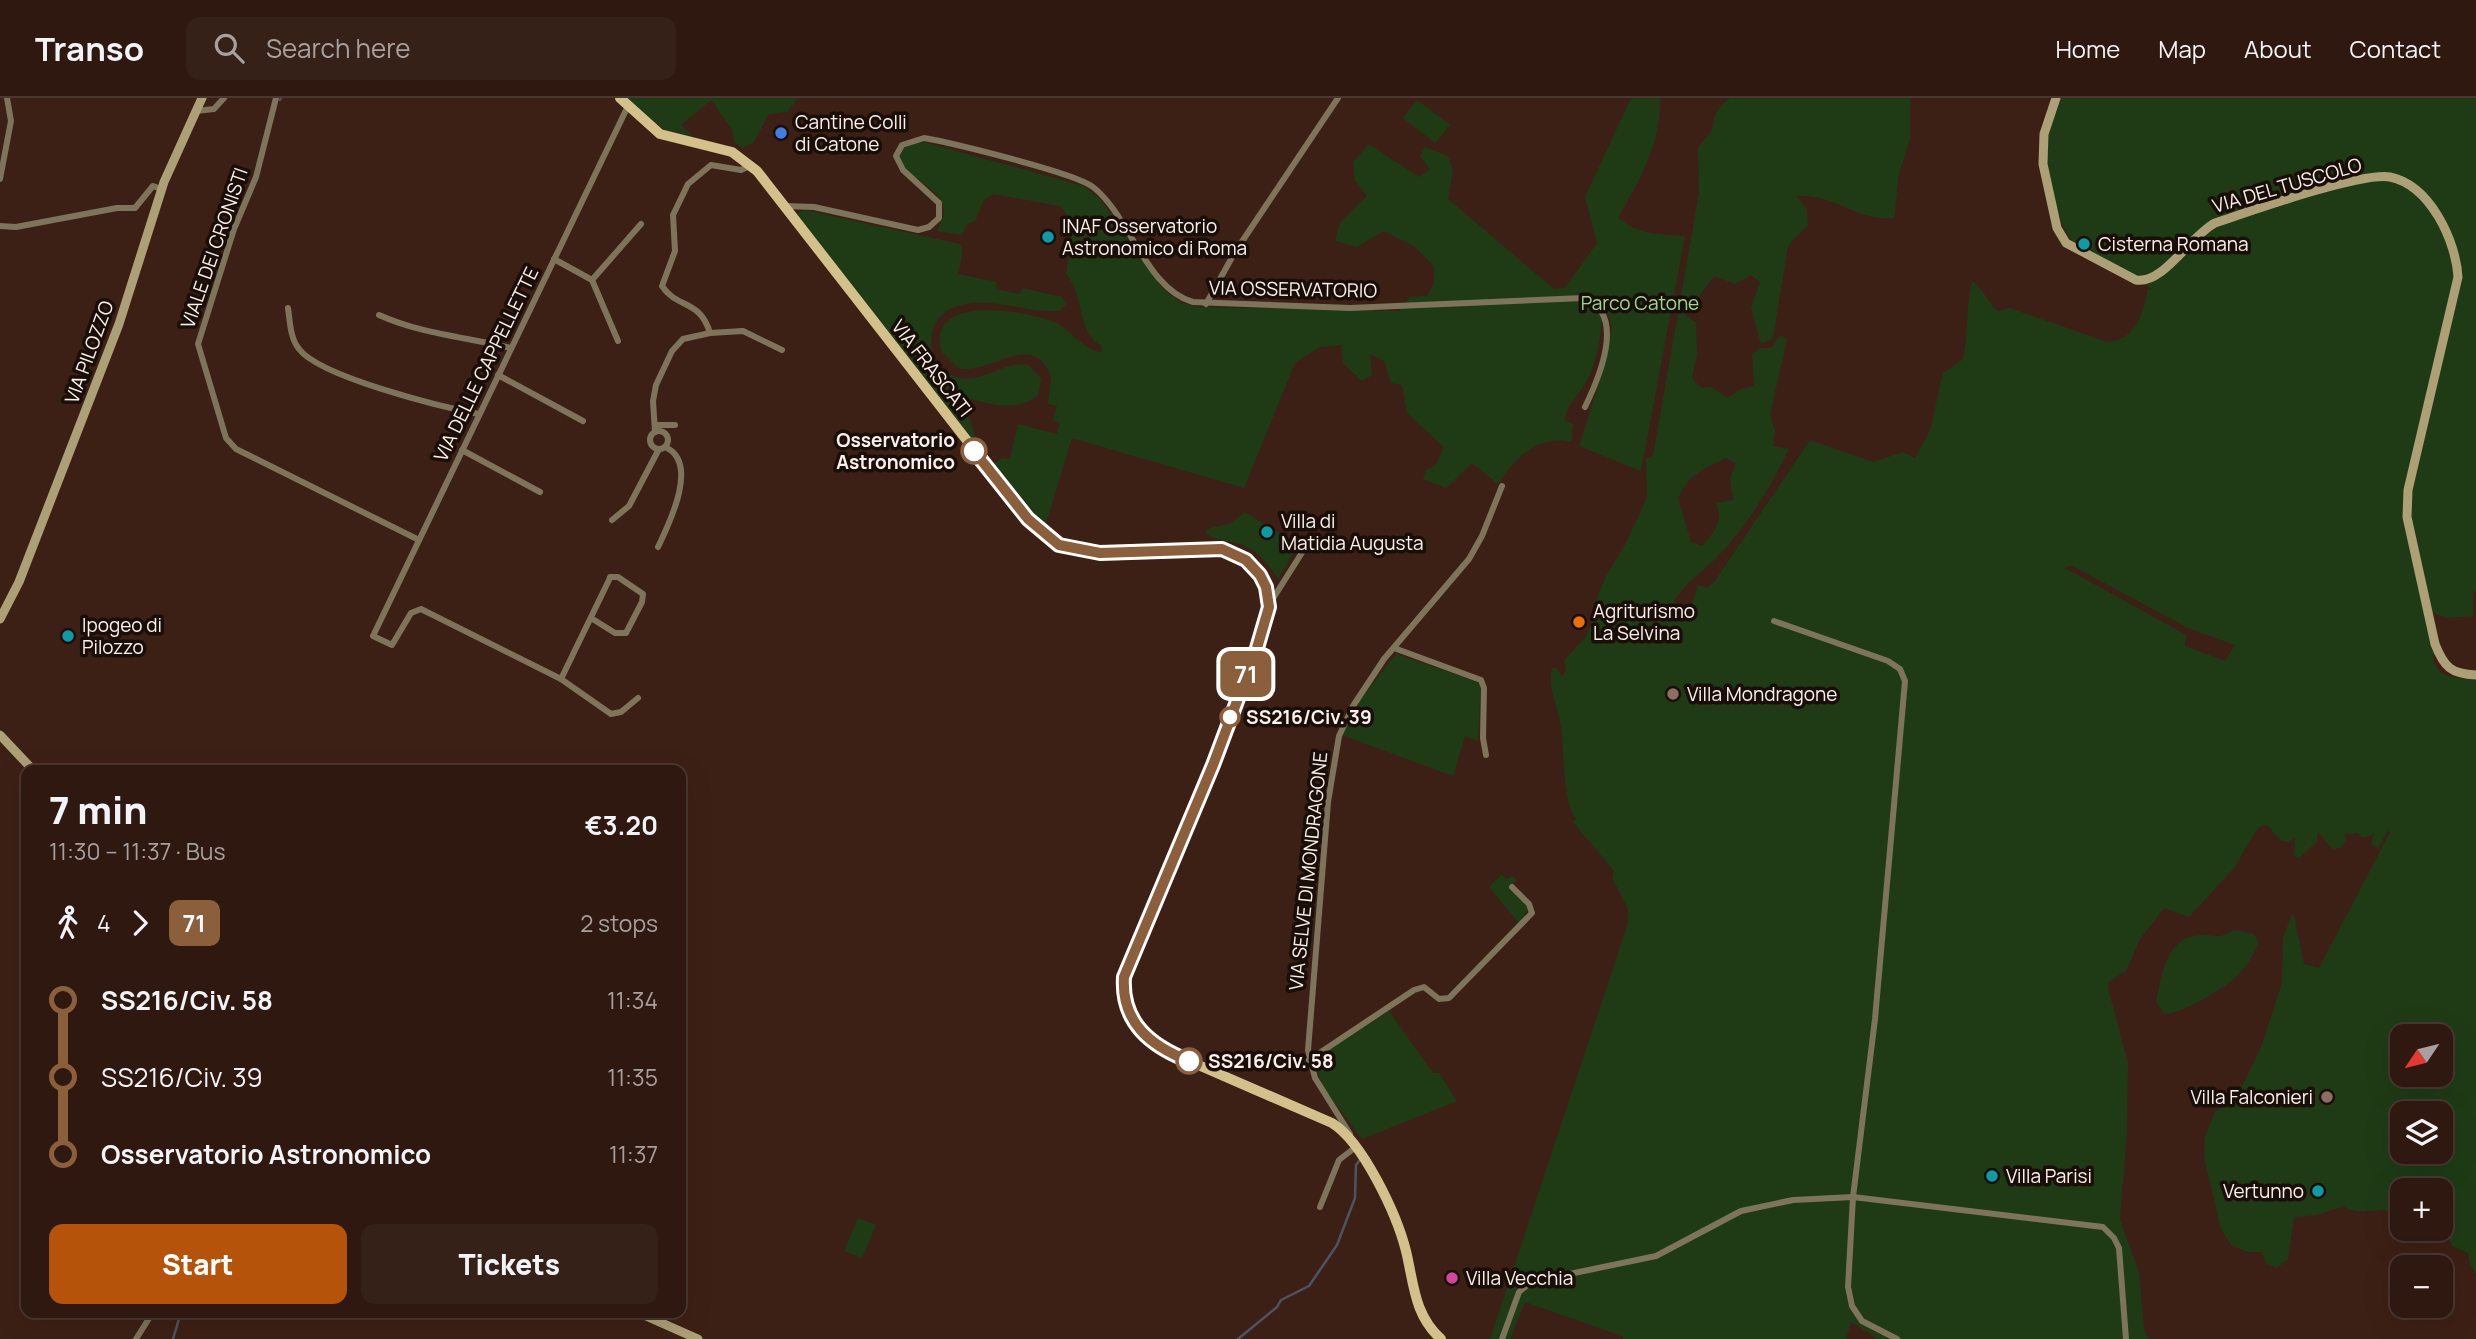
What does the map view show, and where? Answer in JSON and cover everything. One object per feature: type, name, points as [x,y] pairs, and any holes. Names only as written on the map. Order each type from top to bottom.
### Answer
[{"type":"main road","name":"VIA FRASCATI","points":[[624,102],[663,135],[727,151],[752,165],[1024,515],[1043,534],[1063,547],[1093,553],[1211,547],[1227,550],[1244,558],[1260,575],[1266,587],[1269,607]]},
{"type":"main road","points":[[1269,607],[1261,637],[1213,765],[1128,961],[1124,993],[1134,1023],[1155,1046],[1332,1123],[1358,1147],[1401,1236],[1419,1308],[1426,1324],[1441,1339]]},
{"type":"street","points":[[0,179],[11,124],[7,98]]},
{"type":"street","name":"VIA PILOZZO","points":[[1,617],[19,582],[119,324],[161,189],[202,98]]},
{"type":"street","points":[[196,111],[214,109],[224,98]]},
{"type":"street","name":"VIALE DEI CRONISTI","points":[[276,98],[256,177],[234,229],[198,340],[225,435],[236,449],[419,540]]},
{"type":"street","points":[[1206,304],[1235,252],[1337,100],[1328,98]]},
{"type":"street","name":"VIA DEL TUSCOLO","points":[[2056,98],[2044,134],[2043,164],[2057,228],[2066,243],[2136,281],[2143,282],[2161,274],[2198,233],[2214,223],[2360,179],[2391,177],[2405,183],[2430,205],[2449,233],[2457,258],[2458,276],[2408,490],[2407,517],[2435,645],[2442,664],[2457,674],[2476,675]]},
{"type":"street","name":"VIA DELLE CAPPELLETTE","points":[[561,679],[418,609],[411,613],[392,645],[373,636],[554,259],[624,102]]},
{"type":"street","name":"VIA OSSERVATORIO","points":[[784,206],[814,207],[918,230],[929,227],[939,218],[939,203],[902,170],[897,156],[905,143],[928,138],[1087,183],[1110,205],[1166,285],[1186,300],[1206,304],[1350,307],[1584,298],[1601,309],[1608,329],[1599,373],[1585,407]]},
{"type":"street","points":[[710,333],[698,310],[670,295],[662,286],[675,251],[673,215],[688,184],[704,169],[720,165],[741,170],[752,165]]},
{"type":"street","points":[[0,226],[16,227],[117,208],[135,208],[153,186],[161,189]]},
{"type":"street","points":[[592,279],[641,224]]},
{"type":"street","points":[[554,259],[592,279],[618,341]]},
{"type":"street","points":[[288,307],[296,344],[310,358],[375,387],[479,414]]},
{"type":"street","points":[[379,315],[412,329],[459,335],[511,348]]},
{"type":"street","points":[[658,547],[677,508],[680,492],[677,459],[673,451],[654,448],[649,441],[656,429],[654,390],[672,351],[685,338],[710,333],[749,332],[782,349]]},
{"type":"street","points":[[498,375],[583,421]]},
{"type":"street","points":[[656,429],[675,425]]},
{"type":"street","points":[[612,520],[627,509],[662,448],[666,435],[656,429]]},
{"type":"street","points":[[462,450],[540,492]]},
{"type":"street","name":"VIA SELVE DI MONDRAGONE","points":[[1358,1147],[1320,1087],[1309,1060],[1310,1010],[1334,753],[1348,715],[1394,648],[1469,559],[1482,536],[1502,486]]},
{"type":"street","points":[[1269,607],[1303,551]]},
{"type":"street","points":[[591,618],[615,633],[626,633],[642,602],[642,592],[612,576],[591,618],[561,679],[611,714],[619,713],[638,698]]},
{"type":"street","points":[[1774,621],[1888,661],[1900,669],[1905,681],[1875,1019],[1853,1197],[1848,1282],[1850,1300],[1864,1324],[1897,1339]]},
{"type":"street","points":[[1394,648],[1482,682],[1483,741],[1486,754]]},
{"type":"street","points":[[0,735],[28,765]]},
{"type":"street","points":[[1309,1060],[1417,988],[1427,988],[1441,1000],[1449,998],[1532,913],[1530,906],[1512,887]]},
{"type":"street","points":[[1320,1207],[1339,1160],[1348,1150],[1358,1147]]},
{"type":"street","points":[[1502,1339],[1519,1292],[1531,1282],[1660,1254],[1737,1213],[1758,1206],[1800,1199],[1853,1197],[2103,1227],[2119,1248],[2126,1339]]},
{"type":"street","points":[[136,1339],[149,1318]]},
{"type":"street","points":[[651,1318],[698,1339]]},
{"type":"green space","points":[[625,98],[798,98],[787,112],[769,114],[754,142],[743,148],[734,142],[732,129],[711,100],[681,125],[693,136],[665,130]]},
{"type":"green space","name":"Parco Catone","points":[[1631,98],[1660,98],[1659,115],[1648,161],[1618,218],[1641,230],[1685,236],[1641,471],[1579,446],[1606,361],[1612,326],[1601,294],[1594,307],[1602,317],[1595,362],[1564,420],[1573,424],[1571,442],[1559,440],[1538,445],[1519,458],[1498,484],[1472,463],[1446,488],[1423,479],[1426,470],[1435,466],[1444,447],[1407,413],[1402,385],[1391,383],[1384,361],[1370,354],[1372,375],[1362,381],[1343,363],[1341,345],[1320,347],[1295,363],[1244,488],[1072,438],[1043,533],[989,466],[1003,458],[1010,459],[1018,424],[1057,434],[1060,423],[1053,420],[1057,406],[1048,404],[1051,377],[1043,363],[1033,356],[1009,357],[970,369],[958,368],[942,352],[940,333],[948,321],[963,313],[1003,311],[1056,323],[1088,348],[1101,352],[1102,346],[1088,332],[1076,293],[1066,274],[1074,223],[1060,206],[993,194],[984,200],[975,221],[967,224],[962,235],[937,231],[943,217],[943,206],[933,190],[915,177],[899,158],[904,146],[920,141],[1084,186],[1100,199],[1163,289],[1181,303],[1199,307],[1399,311],[1410,297],[1427,296],[1434,284],[1434,266],[1414,246],[1384,231],[1357,247],[1335,241],[1340,223],[1367,196],[1355,180],[1353,162],[1369,144],[1419,177],[1430,169],[1420,156],[1425,147],[1448,156],[1453,171],[1448,199],[1554,289],[1565,288],[1597,243],[1585,197]]},
{"type":"green space","points":[[1730,98],[1910,98],[1910,139],[1899,174],[1894,218],[1869,216],[1821,198],[1796,196],[1807,209],[1808,225],[1788,246],[1773,338],[1761,344],[1751,307],[1760,282],[1751,275],[1735,284],[1714,276],[1685,316],[1696,322],[1697,354],[1692,378],[1702,388],[1711,387],[1728,398],[1741,389],[1754,386],[1752,354],[1761,348],[1771,348],[1780,335],[1787,340],[1770,414],[1775,431],[1773,446],[1789,449],[1766,493],[1747,521],[1674,601],[1675,605],[1690,610],[1698,585],[1707,588],[1715,581],[1810,440],[1873,462],[1903,452],[1915,458],[1930,430],[1943,373],[1963,359],[1972,281],[1998,311],[2010,308],[2107,342],[2125,337],[2131,331],[2144,307],[2148,289],[2152,290],[2125,269],[2074,242],[2067,234],[2056,207],[2048,174],[2045,145],[2047,130],[2059,98],[2476,98],[2476,590],[2473,594],[2473,616],[2447,618],[2425,610],[2426,626],[2440,641],[2440,647],[2433,655],[2437,669],[2448,676],[2476,679],[2476,1274],[2470,1265],[2468,1253],[2452,1246],[2450,1241],[2453,1241],[2453,1178],[2390,1178],[2390,1212],[2358,1211],[2343,1206],[2318,1215],[2294,1217],[2288,1259],[2277,1268],[2266,1263],[2262,1252],[2248,1252],[2231,1245],[2221,1229],[2204,1157],[2205,1136],[2215,1112],[2237,1096],[2260,1050],[2282,983],[2283,938],[2292,914],[2304,964],[2319,968],[2390,832],[2387,831],[2378,849],[2371,844],[2374,834],[2362,838],[2358,833],[2345,834],[2346,840],[2340,848],[2333,849],[2318,832],[2317,842],[2299,858],[2294,856],[2295,837],[2289,842],[2281,841],[2268,826],[2262,825],[2255,832],[2235,867],[2189,917],[2164,908],[2140,939],[2126,971],[2108,982],[2128,1063],[2127,1130],[2120,1220],[2139,1272],[2144,1329],[2148,1339],[1878,1339],[1851,1322],[1846,1339],[1623,1339],[1622,1336],[1525,1302],[1510,1339],[1490,1339],[1628,923],[1628,909],[1612,878],[1614,871],[1573,822],[1576,819],[1568,801],[1561,728],[1551,675],[1552,668],[1557,668],[1562,677],[1566,670],[1564,660],[1585,638],[1593,621],[1595,603],[1606,576],[1627,541],[1647,497],[1646,459],[1653,456],[1699,193],[1698,148],[1712,130],[1715,115]],"holes":[[[1726,458],[1736,463],[1730,479],[1733,500],[1716,503],[1718,522],[1714,532],[1702,546],[1691,542],[1678,498],[1693,477]],[[2071,565],[2188,628],[2235,645],[2225,661],[2185,646],[2186,635],[2065,568]]]},
{"type":"green space","points":[[1417,100],[1450,125],[1435,143],[1403,118]]},
{"type":"green space","points":[[804,210],[960,244],[963,251],[958,274],[997,282],[995,289],[1020,294],[1022,288],[1062,297],[1066,304],[1059,311],[978,302],[965,304],[942,315],[935,324],[932,335],[934,357],[949,374],[969,379],[1019,364],[1028,365],[1041,378],[1038,395],[1030,401],[1010,405],[959,397],[955,414],[970,418],[977,445],[796,214]]},
{"type":"green space","points":[[1245,512],[1298,545],[1278,579],[1266,562],[1250,548],[1205,533],[1207,529],[1231,523]]},
{"type":"green space","points":[[1396,654],[1481,683],[1478,741],[1465,736],[1453,776],[1342,735],[1360,700]]},
{"type":"green space","points":[[1502,874],[1506,879],[1513,876],[1517,880],[1509,887],[1529,908],[1519,923],[1489,887]]},
{"type":"green space","points":[[2234,930],[2254,934],[2259,944],[2244,969],[2202,1000],[2164,1014],[2156,1001],[2164,968],[2174,948],[2191,936],[2221,936]]},
{"type":"green space","points":[[1389,1011],[1433,1073],[1439,1073],[1457,1101],[1362,1139],[1324,1089],[1313,1060]]},
{"type":"green space","points":[[858,1218],[876,1225],[862,1258],[844,1251]]},
{"type":"waterway","points":[[1238,1339],[1277,1307],[1281,1300],[1309,1286],[1337,1245],[1355,1198],[1356,1165],[1359,1161]]},
{"type":"waterway","points":[[173,1339],[179,1318]]},
{"type":"bus line","name":"71","points":[[974,451],[1028,519],[1059,545],[1100,553],[1211,547],[1244,558],[1265,582],[1269,607],[1261,637],[1213,765],[1128,961],[1124,977],[1129,1012],[1142,1034],[1160,1049],[1189,1061]]},
{"type":"place","name":"Cantine Colli di Catone","points":[[781,133]]},
{"type":"place","name":"INAF Osservatorio Astronomico di Roma","points":[[1048,237]]},
{"type":"place","name":"Cisterna Romana","points":[[2084,244]]},
{"type":"place","name":"Osservatorio Astronomico","points":[[974,451]]},
{"type":"place","name":"Villa di Matidia Augusta","points":[[1267,532]]},
{"type":"place","name":"Agriturismo La Selvina","points":[[1579,622]]},
{"type":"place","name":"Ipogeo di Pilozzo","points":[[68,636]]},
{"type":"place","name":"Villa Mondragone","points":[[1673,694]]},
{"type":"place","name":"SS216/Civ. 39","points":[[1230,717]]},
{"type":"place","name":"SS216/Civ. 58","points":[[1189,1061]]},
{"type":"place","name":"Villa Falconieri","points":[[2327,1097]]},
{"type":"place","name":"Villa Parisi","points":[[1992,1176]]},
{"type":"place","name":"Vertunno","points":[[2318,1191]]},
{"type":"place","name":"Villa Vecchia","points":[[1452,1278]]}]
